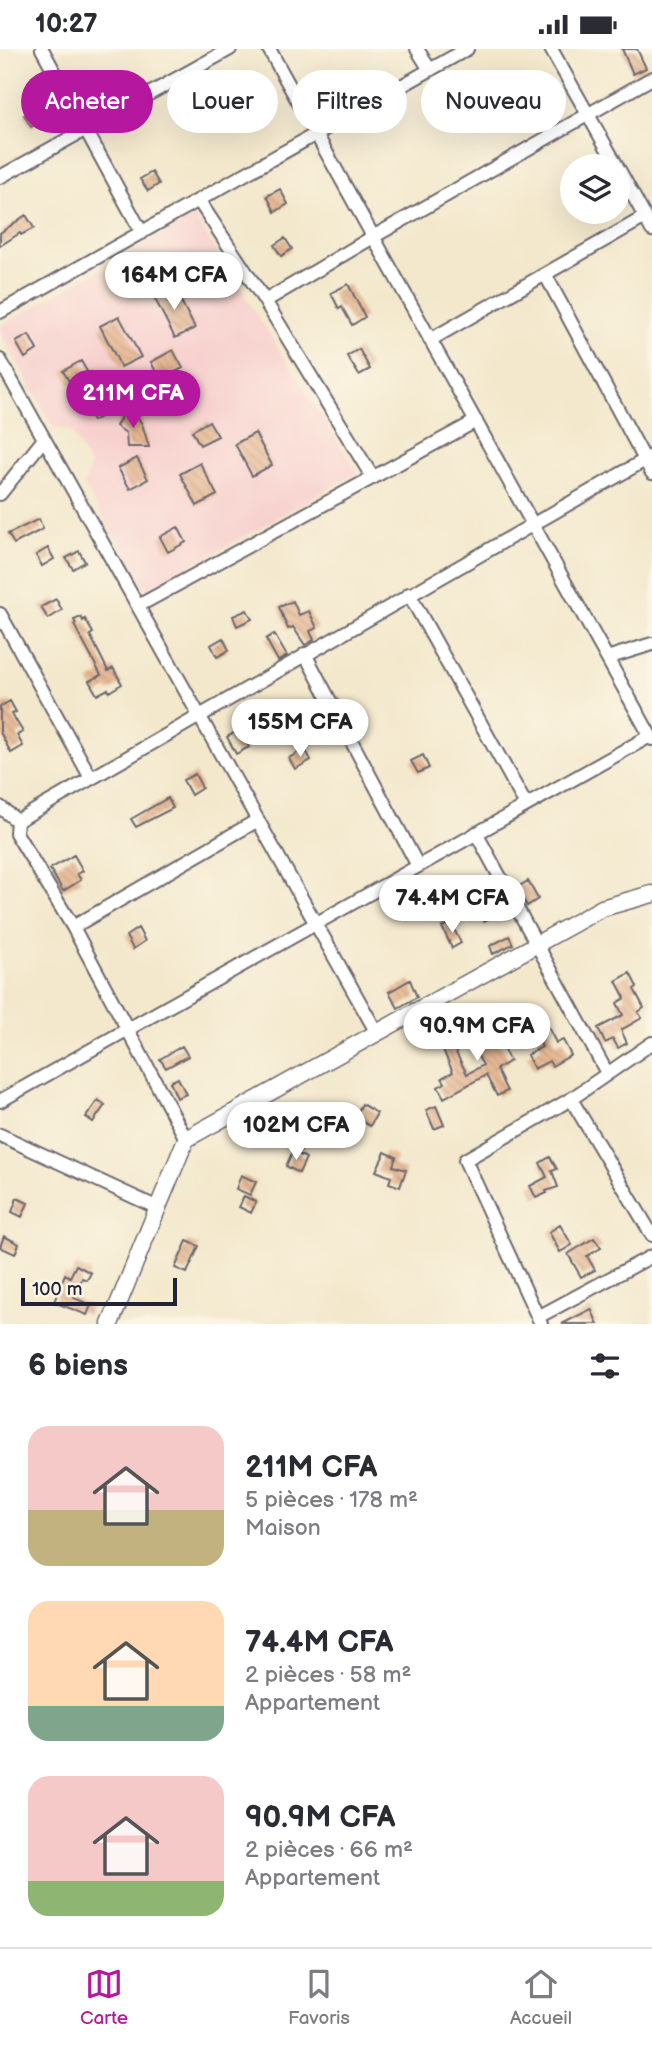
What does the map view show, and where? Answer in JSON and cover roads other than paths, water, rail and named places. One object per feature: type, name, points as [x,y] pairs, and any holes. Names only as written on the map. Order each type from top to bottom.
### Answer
[{"type":"street","points":[[43,49],[54,70]]},
{"type":"street","points":[[153,92],[230,49]]},
{"type":"street","points":[[0,1101],[651,737],[269,49]]},
{"type":"street","points":[[417,49],[429,70]]},
{"type":"street","points":[[432,70],[467,49]]},
{"type":"street","points":[[551,49],[610,154]]},
{"type":"street","points":[[0,312],[421,76]]},
{"type":"street","points":[[265,301],[652,78]]},
{"type":"street","points":[[0,177],[79,133]]},
{"type":"street","points":[[88,133],[142,233]]},
{"type":"street","points":[[630,190],[652,230]]},
{"type":"street","points":[[199,201],[265,301],[373,478]]},
{"type":"street","points":[[430,340],[645,217]]},
{"type":"street","points":[[545,274],[648,458],[652,473]]},
{"type":"street","points":[[0,360],[376,1033]]},
{"type":"street","points":[[138,606],[476,421]]},
{"type":"street","points":[[0,494],[44,439]]},
{"type":"street","points":[[17,821],[648,458]]},
{"type":"street","points":[[409,594],[526,805]]},
{"type":"street","points":[[0,614],[90,778]]},
{"type":"street","points":[[607,657],[652,644]]},
{"type":"street","points":[[305,654],[418,866]]},
{"type":"street","points":[[0,807],[17,821]]},
{"type":"street","points":[[73,927],[257,820]]},
{"type":"street","points":[[17,821],[16,833],[73,927],[186,1139]]},
{"type":"street","points":[[476,833],[607,1073]]},
{"type":"street","points":[[110,1324],[186,1139],[602,908],[652,894]]},
{"type":"street","points":[[652,1044],[571,1099],[465,1160],[540,1321],[652,1256]]},
{"type":"street","points":[[571,1099],[652,1235]]},
{"type":"street","points":[[0,1135],[158,1209]]}]
